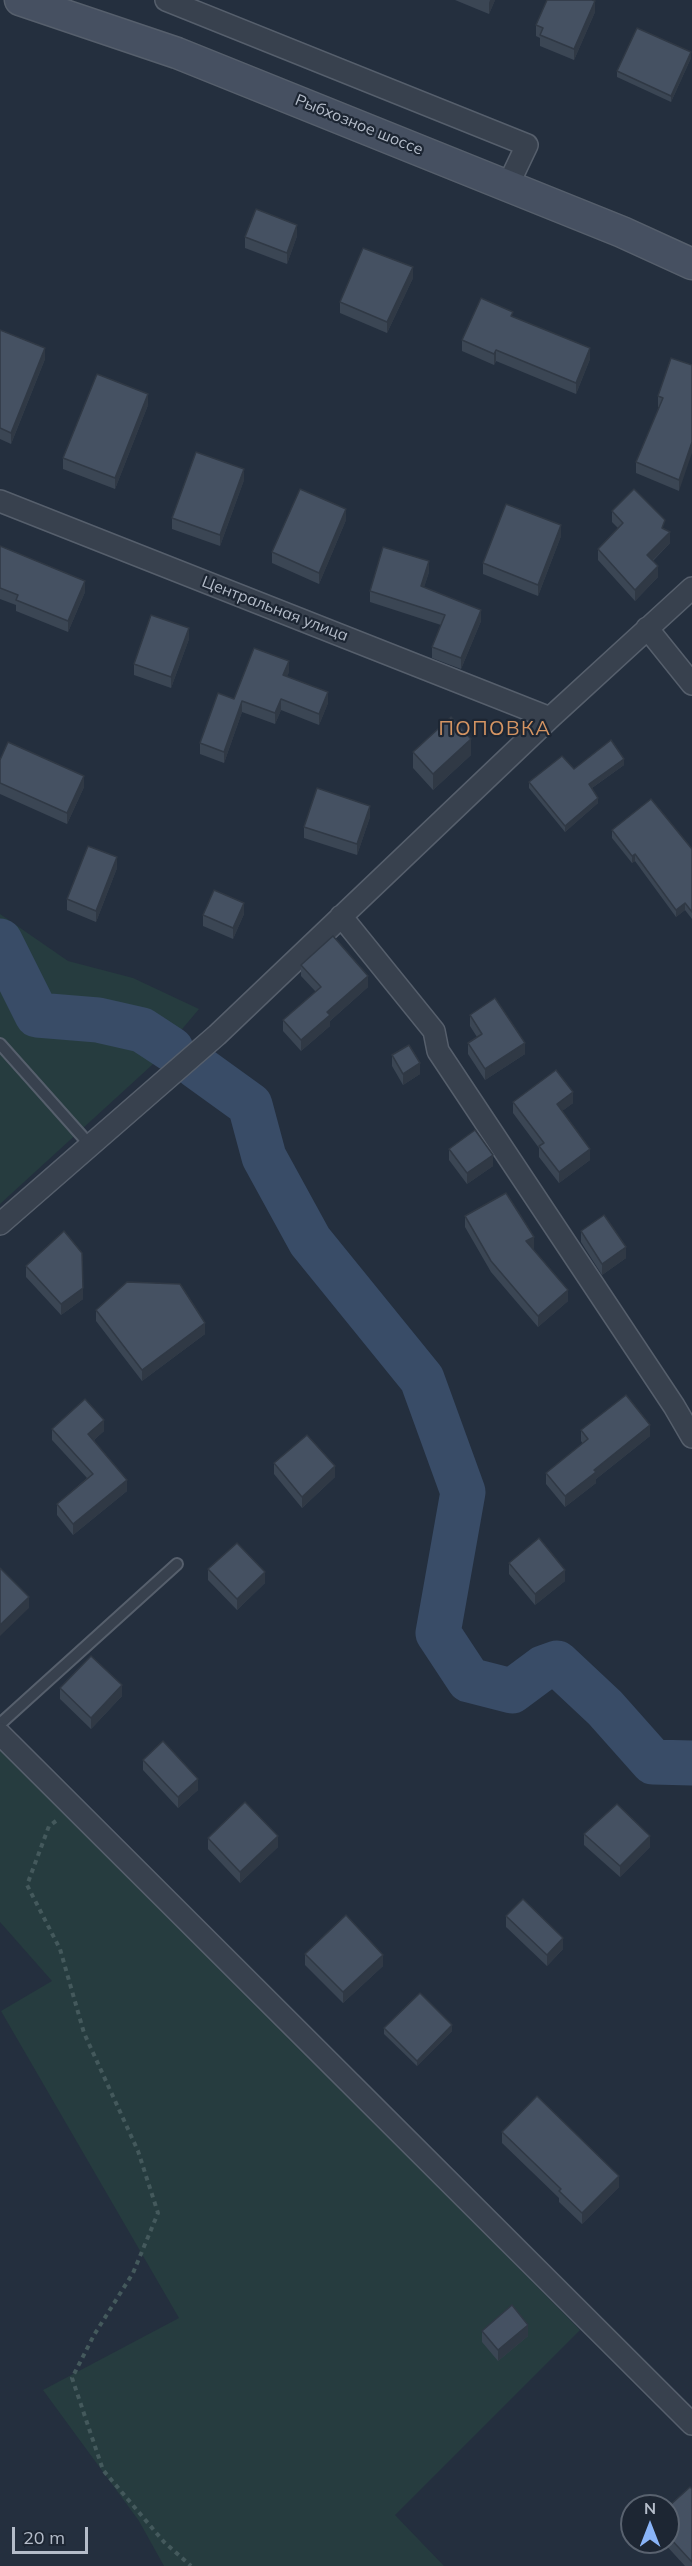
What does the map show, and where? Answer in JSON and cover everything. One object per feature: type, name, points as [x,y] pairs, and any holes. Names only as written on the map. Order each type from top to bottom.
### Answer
[{"type":"street","name":"Рыбхозное шоссе","points":[[20,0],[177,53],[508,185],[692,264]]},
{"type":"street","points":[[166,0],[527,145],[508,185]]},
{"type":"street","name":"Центральная улица","points":[[0,501],[550,718]]},
{"type":"street","points":[[0,1224],[217,1035],[550,718],[692,588]]},
{"type":"street","points":[[647,628],[692,684]]},
{"type":"street","points":[[341,916],[434,1031],[438,1051],[674,1406],[692,1437]]},
{"type":"street","points":[[0,1734],[692,2424]]},
{"type":"lane","points":[[0,1044],[90,1145]]},
{"type":"lane","points":[[0,1724],[177,1564]]},
{"type":"path","points":[[73,1807],[49,1826],[27,1885],[60,1949],[84,2033],[138,2151],[158,2213],[134,2273],[94,2335],[72,2378],[103,2470],[164,2542],[191,2566]]},
{"type":"green space","points":[[0,914],[68,961],[133,978],[199,1009],[152,1065],[0,1204]]},
{"type":"green space","points":[[0,1743],[580,2330],[395,2515],[444,2566],[164,2566],[139,2521],[43,2390],[179,2318],[1,2011],[52,1981],[0,1922]]},
{"type":"building","points":[[547,0],[595,1],[574,49],[540,35],[543,28],[536,25]]},
{"type":"building","points":[[637,28],[691,52],[671,96],[617,71]]},
{"type":"building","points":[[256,209],[297,225],[287,253],[245,237]]},
{"type":"building","points":[[363,248],[413,267],[387,322],[340,302]]},
{"type":"building","points":[[481,298],[513,312],[511,316],[590,348],[576,383],[496,350],[494,354],[462,340]]},
{"type":"building","points":[[0,330],[45,348],[11,433],[0,428]]},
{"type":"building","points":[[671,358],[692,365],[692,442],[679,480],[636,462],[663,398],[658,396]]},
{"type":"building","points":[[97,374],[148,394],[115,478],[63,458]]},
{"type":"building","points":[[196,452],[244,469],[220,535],[172,518]]},
{"type":"building","points":[[300,489],[346,509],[319,573],[272,552]]},
{"type":"building","points":[[634,489],[665,520],[662,528],[670,532],[647,555],[658,566],[635,590],[598,549],[623,523],[612,511]]},
{"type":"building","points":[[506,504],[561,525],[538,585],[483,563]]},
{"type":"building","points":[[0,546],[85,581],[68,621],[16,600],[18,595],[0,588]]},
{"type":"building","points":[[383,547],[429,561],[421,586],[481,610],[461,658],[432,647],[445,615],[370,591]]},
{"type":"building","points":[[151,615],[189,628],[171,677],[134,664]]},
{"type":"building","points":[[254,648],[289,661],[283,675],[328,692],[319,714],[281,699],[275,713],[242,701],[224,752],[200,743],[218,693],[234,699]]},
{"type":"building","points":[[451,717],[471,739],[433,774],[413,752]]},
{"type":"building","points":[[611,740],[624,759],[589,784],[598,798],[565,826],[529,782],[562,756],[574,769]]},
{"type":"building","points":[[8,742],[84,776],[67,813],[0,783],[0,760]]},
{"type":"building","points":[[317,788],[370,806],[357,844],[304,827]]},
{"type":"building","points":[[651,799],[692,849],[692,912],[685,903],[676,910],[635,854],[632,856],[612,830]]},
{"type":"building","points":[[88,846],[117,857],[96,911],[67,899]]},
{"type":"building","points":[[214,890],[244,903],[233,928],[203,915]]},
{"type":"building","points":[[333,936],[368,976],[327,1012],[330,1015],[301,1040],[283,1020],[321,987],[301,965]]},
{"type":"building","points":[[495,998],[525,1043],[485,1069],[468,1043],[482,1034],[470,1015]]},
{"type":"building","points":[[409,1045],[420,1063],[403,1074],[392,1055]]},
{"type":"building","points":[[556,1070],[573,1092],[557,1104],[590,1149],[559,1172],[539,1146],[544,1143],[513,1102]]},
{"type":"building","points":[[475,1130],[493,1155],[467,1173],[449,1149]]},
{"type":"building","points":[[506,1193],[534,1237],[526,1241],[568,1290],[538,1316],[491,1261],[465,1216]]},
{"type":"building","points":[[604,1215],[626,1247],[602,1264],[581,1231]]},
{"type":"building","points":[[64,1231],[82,1253],[83,1288],[61,1304],[26,1266]]},
{"type":"building","points":[[127,1282],[180,1284],[205,1323],[142,1370],[96,1310]]},
{"type":"building","points":[[626,1395],[650,1425],[565,1496],[546,1473],[588,1439],[581,1430]]},
{"type":"building","points":[[85,1399],[104,1420],[88,1434],[127,1480],[73,1524],[57,1504],[93,1474],[52,1429]]},
{"type":"building","points":[[307,1435],[335,1466],[302,1497],[274,1463]]},
{"type":"building","points":[[539,1538],[565,1570],[535,1594],[509,1563]]},
{"type":"building","points":[[237,1543],[265,1572],[237,1599],[208,1569]]},
{"type":"building","points":[[0,1568],[29,1597],[0,1625]]},
{"type":"building","points":[[91,1656],[122,1685],[91,1718],[60,1688]]},
{"type":"building","points":[[163,1741],[198,1779],[178,1797],[143,1760]]},
{"type":"building","points":[[245,1802],[278,1836],[240,1872],[208,1838]]},
{"type":"building","points":[[617,1804],[650,1836],[620,1866],[584,1834]]},
{"type":"building","points":[[523,1899],[563,1938],[547,1955],[506,1916]]},
{"type":"building","points":[[346,1915],[383,1955],[343,1992],[305,1954]]},
{"type":"building","points":[[420,1993],[452,2025],[417,2061],[384,2028]]},
{"type":"building","points":[[537,2096],[619,2176],[582,2213],[559,2191],[561,2189],[502,2132]]},
{"type":"building","points":[[512,2305],[528,2325],[498,2350],[482,2331]]},
{"type":"building","points":[[690,2487],[692,2489],[692,2562],[680,2549],[680,2496]]},
{"type":"waterway","points":[[0,941],[37,1015],[98,1020],[142,1030],[171,1049]]},
{"type":"waterway","points":[[196,1066],[250,1105],[264,1157],[310,1241],[422,1379],[463,1492],[438,1633],[469,1680],[512,1691],[543,1668],[557,1663],[605,1708],[653,1762],[692,1763]]},
{"type":"district","name":"ПОПОВКА","points":[[495,729]]}]
